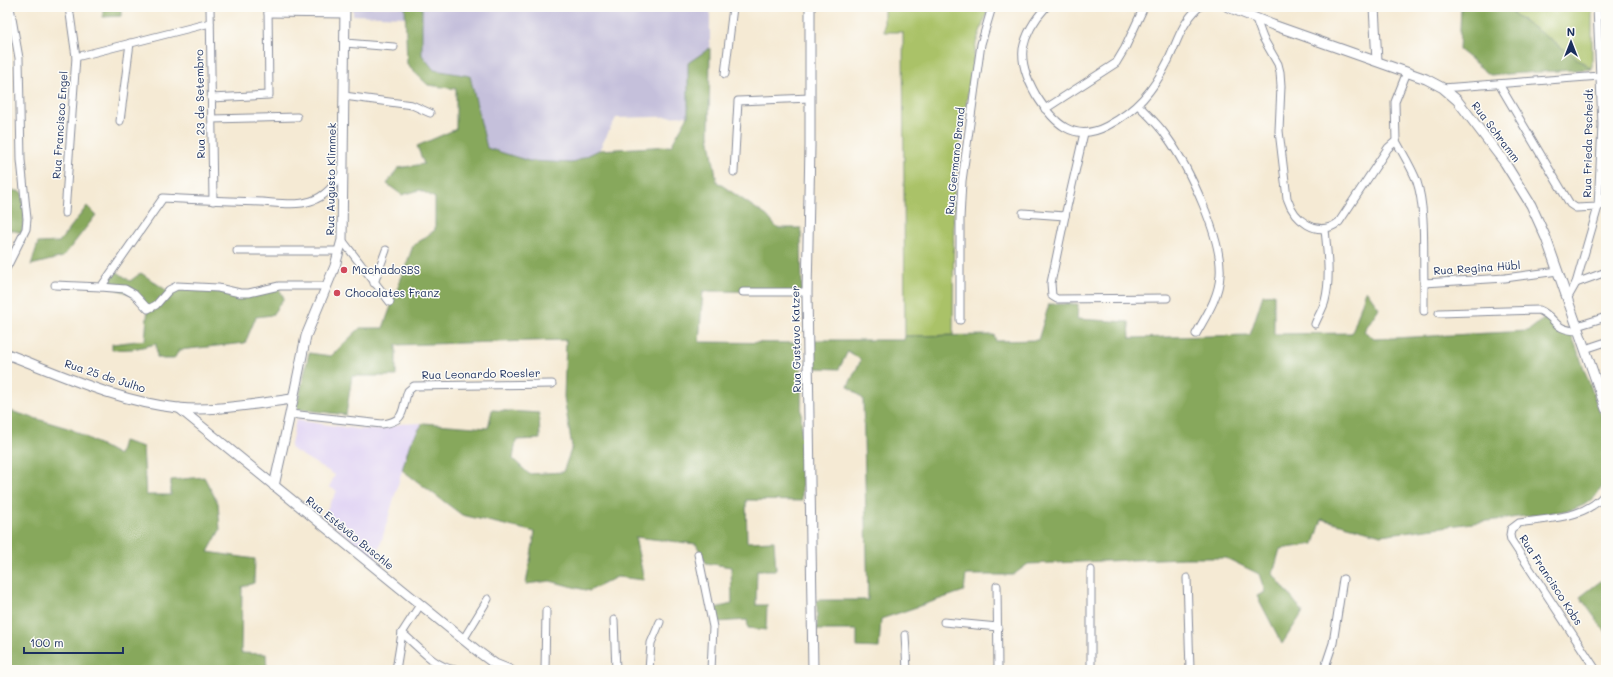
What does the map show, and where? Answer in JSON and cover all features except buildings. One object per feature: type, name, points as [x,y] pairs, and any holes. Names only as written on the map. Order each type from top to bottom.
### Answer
[{"type":"street","points":[[7,267],[26,229],[27,219],[21,160],[19,58],[10,7]]},
{"type":"street","points":[[69,7],[76,57]]},
{"type":"street","name":"Rua 23 de Setembro","points":[[210,7],[213,201]]},
{"type":"street","points":[[725,74],[733,7]]},
{"type":"street","name":"Rua Gustavo Katzer","points":[[810,7],[808,292],[813,670]]},
{"type":"street","name":"Rua Germano Brand","points":[[960,320],[960,219],[963,174],[980,44],[992,7]]},
{"type":"street","points":[[1046,7],[1035,20],[1028,34],[1023,56],[1025,69],[1030,84],[1045,109],[1060,125],[1084,133],[1093,132],[1108,125],[1143,100],[1158,80],[1184,24],[1199,7]]},
{"type":"street","points":[[1045,109],[1116,63],[1125,48],[1144,7]]},
{"type":"street","name":"Rua Schramm","points":[[1228,7],[1256,19],[1426,79],[1443,88],[1464,109],[1512,174],[1541,225],[1606,409]]},
{"type":"street","points":[[1374,7],[1377,61]]},
{"type":"street","name":"Rua Frieda Pscheidt","points":[[1567,300],[1576,283],[1598,207],[1602,125],[1597,7]]},
{"type":"street","points":[[211,98],[269,95],[268,10],[345,10]]},
{"type":"street","name":"Rua Augusto Klimmek","points":[[274,486],[306,336],[327,286],[342,240],[345,10]]},
{"type":"street","points":[[1256,19],[1260,32],[1278,64],[1280,72],[1281,86],[1278,131],[1283,174],[1289,202],[1293,213],[1303,222],[1315,227],[1325,229],[1335,225],[1343,218],[1384,154],[1396,141],[1395,102],[1407,72]]},
{"type":"street","name":"Rua Francisco Engel","points":[[65,213],[76,57],[210,23]]},
{"type":"street","points":[[120,121],[130,43]]},
{"type":"street","points":[[345,43],[394,47]]},
{"type":"street","points":[[1443,88],[1600,76]]},
{"type":"street","points":[[1499,84],[1570,204],[1576,208],[1598,207],[1606,203]]},
{"type":"street","points":[[344,96],[408,104],[430,113]]},
{"type":"street","points":[[734,172],[738,101],[810,98]]},
{"type":"street","points":[[1138,105],[1167,136],[1179,156],[1205,211],[1217,245],[1220,267],[1219,286],[1210,309],[1196,334]]},
{"type":"street","points":[[212,119],[297,116]]},
{"type":"street","points":[[1084,133],[1065,216],[1051,289],[1052,296],[1054,298],[1168,298]]},
{"type":"street","name":"Rua Regina Hübl","points":[[1396,141],[1414,175],[1419,191],[1422,209],[1424,282],[1498,278],[1558,271]]},
{"type":"street","points":[[102,287],[163,198],[272,203],[310,202],[322,196],[329,190],[343,173]]},
{"type":"street","points":[[1023,213],[1065,216]]},
{"type":"street","points":[[1315,324],[1327,292],[1325,229]]},
{"type":"street","points":[[342,240],[390,302]]},
{"type":"street","points":[[374,283],[386,250]]},
{"type":"street","points":[[237,251],[339,251]]},
{"type":"street","points":[[1576,283],[1606,272]]},
{"type":"street","points":[[1424,282],[1424,311]]},
{"type":"street","points":[[55,285],[125,289],[134,294],[148,309],[156,305],[169,290],[177,286],[218,288],[240,293],[249,293],[279,286],[327,286]]},
{"type":"street","points":[[743,292],[808,292]]},
{"type":"street","points":[[1439,312],[1539,310],[1558,327],[1569,331],[1578,329],[1606,317]]},
{"type":"street","points":[[1585,349],[1606,342]]},
{"type":"street","name":"Rua 25 de Julho","points":[[7,354],[115,394],[179,408],[203,408],[293,399]]},
{"type":"street","name":"Rua Leonardo Roesler","points":[[290,414],[382,424],[396,421],[400,418],[408,391],[414,386],[552,384]]},
{"type":"street","name":"Rua Estêvão Buschle","points":[[179,408],[463,640],[495,664],[510,670]]},
{"type":"street","points":[[200,425],[203,408]]},
{"type":"street","name":"Rua Francisco Kobs","points":[[1596,670],[1511,540],[1510,534],[1511,529],[1519,523],[1578,513],[1596,503],[1606,493]]},
{"type":"street","points":[[698,554],[714,627],[711,670]]},
{"type":"street","points":[[1091,570],[1091,670]]},
{"type":"street","points":[[1187,578],[1190,670]]},
{"type":"street","points":[[1324,670],[1333,643],[1343,579]]},
{"type":"street","points":[[997,586],[998,670]]},
{"type":"street","points":[[463,640],[488,599]]},
{"type":"street","points":[[396,670],[402,633],[420,605]]},
{"type":"street","points":[[545,670],[546,611]]},
{"type":"street","points":[[614,620],[616,670]]},
{"type":"street","points":[[649,670],[651,643],[660,622]]},
{"type":"street","points":[[944,622],[998,627]]},
{"type":"street","points":[[402,633],[437,664],[445,668],[455,670]]},
{"type":"street","points":[[905,635],[906,670]]},
{"type":"shaded area","points":[[353,7],[405,7],[405,17],[353,15]]},
{"type":"shaded area","points":[[422,7],[710,7],[710,117],[688,116],[616,118],[599,150],[572,163],[529,161],[487,148],[470,76],[434,70],[422,55]]},
{"type":"shaded area","points":[[296,420],[356,429],[379,430],[400,424],[423,423],[410,443],[376,560],[323,516],[337,491],[329,487],[335,475],[290,448]]},
{"type":"green space","points":[[103,7],[121,7],[121,16],[103,17]]},
{"type":"green space","points":[[405,7],[422,7],[422,55],[434,70],[470,76],[487,148],[529,161],[572,163],[599,150],[671,146],[688,116],[688,63],[710,48],[709,135],[717,182],[767,216],[777,228],[801,228],[802,292],[703,291],[699,342],[801,343],[802,501],[746,500],[747,542],[774,541],[776,570],[757,570],[756,605],[767,605],[766,630],[748,628],[747,620],[717,622],[712,613],[715,608],[732,604],[731,567],[706,563],[696,544],[635,537],[644,580],[617,577],[589,591],[550,581],[526,584],[535,532],[462,515],[402,470],[410,443],[423,423],[488,428],[492,410],[539,413],[540,439],[516,440],[513,459],[529,474],[563,472],[572,447],[564,397],[566,340],[396,345],[396,376],[352,376],[346,415],[298,409],[297,406],[309,353],[331,356],[360,328],[383,328],[413,246],[435,230],[435,198],[420,190],[402,195],[387,184],[398,168],[424,164],[417,146],[456,129],[456,89],[428,85],[407,65]]},
{"type":"green space","points":[[884,7],[989,7],[976,43],[955,175],[953,335],[905,336],[903,32],[884,32]]},
{"type":"green space","points":[[1461,7],[1504,7],[1592,69],[1490,75],[1459,50]]},
{"type":"green space","points":[[1504,7],[1592,7],[1592,69]]},
{"type":"green space","points":[[7,189],[22,192],[25,214],[22,233],[7,229]]},
{"type":"green space","points":[[87,206],[96,215],[63,257],[31,265],[38,243],[59,242]]},
{"type":"green space","points":[[115,270],[130,281],[141,273],[169,292],[176,289],[194,288],[244,294],[278,287],[284,298],[272,315],[256,317],[245,343],[179,350],[174,359],[163,359],[157,357],[156,344],[133,349],[112,350],[112,344],[145,340],[148,307],[140,297],[104,285]]},
{"type":"green space","points":[[1366,290],[1379,308],[1364,331],[1374,339],[1528,331],[1545,318],[1553,327],[1571,333],[1606,429],[1606,482],[1594,498],[1584,505],[1572,510],[1381,535],[1322,519],[1314,544],[1280,549],[1273,574],[1303,612],[1282,644],[1257,596],[1265,592],[1259,574],[1226,558],[1184,558],[1028,564],[1013,575],[966,575],[964,591],[881,619],[879,648],[857,647],[857,630],[817,630],[817,600],[868,600],[863,399],[848,386],[861,360],[848,351],[839,369],[814,368],[815,340],[904,340],[905,336],[994,335],[996,341],[1038,340],[1049,304],[1078,304],[1077,319],[1129,322],[1130,338],[1250,335],[1263,295],[1274,294],[1274,334],[1352,333]]},
{"type":"green space","points":[[7,410],[71,429],[119,455],[123,441],[143,447],[146,495],[171,495],[171,480],[204,477],[218,503],[220,530],[208,552],[255,559],[254,583],[242,587],[241,653],[266,654],[267,670],[7,670]]},
{"type":"green space","points":[[1606,577],[1606,633],[1580,597]]},
{"type":"place","name":"MachadoSBS","points":[[344,270]]},
{"type":"place","name":"Chocolates Franz","points":[[337,293]]}]
